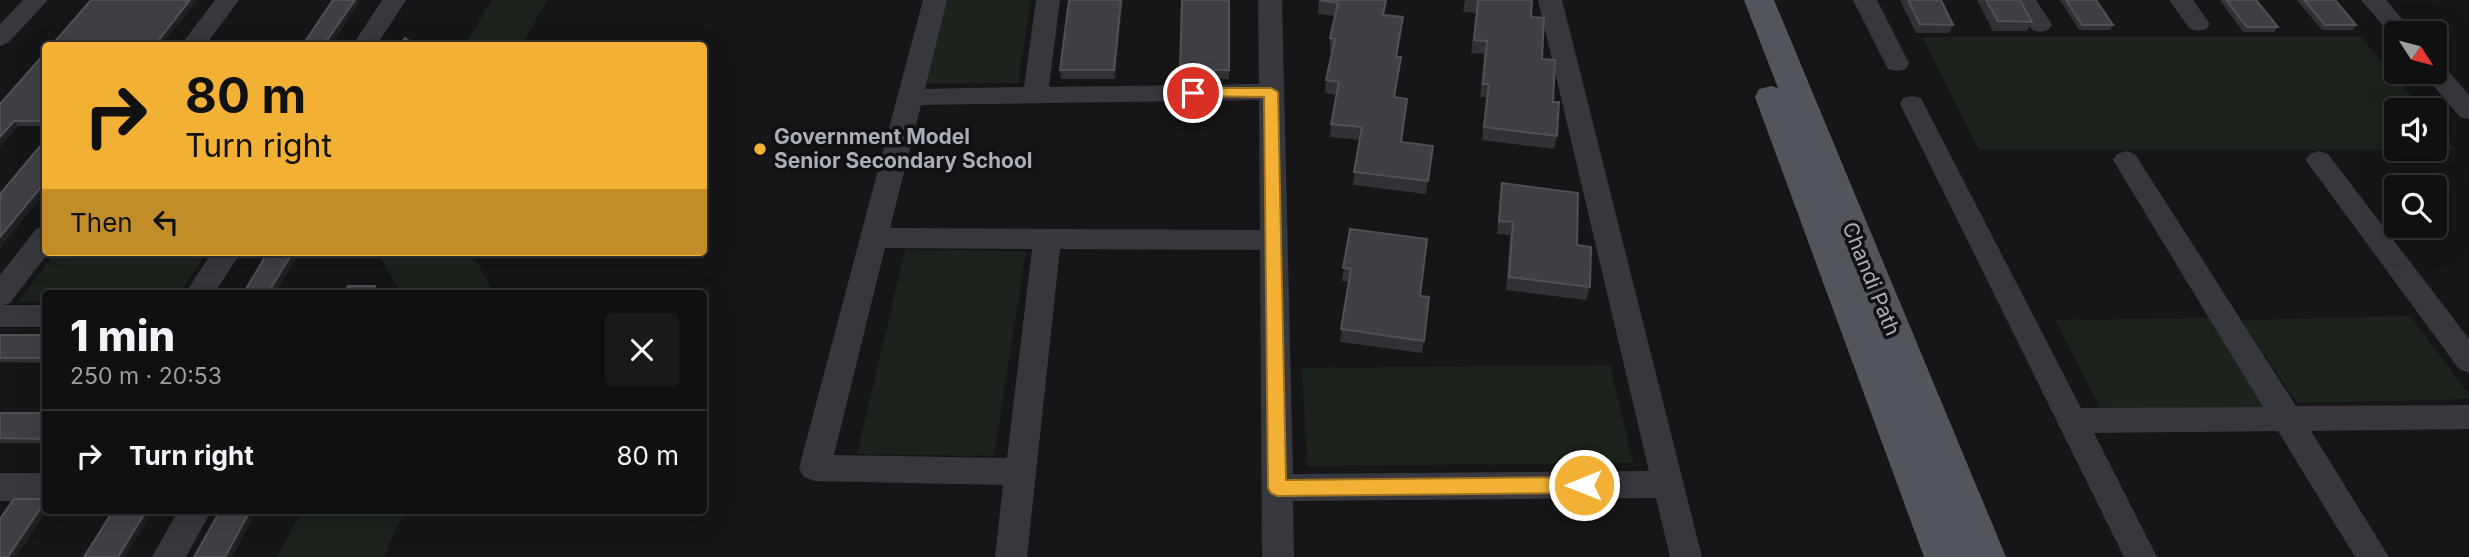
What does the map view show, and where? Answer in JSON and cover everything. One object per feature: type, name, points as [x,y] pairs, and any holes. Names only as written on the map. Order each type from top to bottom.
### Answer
[{"type":"main road","name":"Chandi Path","points":[[1735,0],[1946,557]]},
{"type":"main road","name":"Chandi Path","points":[[1759,0],[1984,557]]},
{"type":"street","points":[[0,38],[36,0]]},
{"type":"street","points":[[195,42],[227,0]]},
{"type":"street","points":[[367,42],[394,0]]},
{"type":"street","points":[[935,0],[815,468],[1021,472]]},
{"type":"street","points":[[1036,93],[1048,0]]},
{"type":"street","points":[[1270,0],[1278,557]]},
{"type":"street","points":[[1550,0],[1686,557]]},
{"type":"street","points":[[1865,0],[1897,63]]},
{"type":"street","points":[[2024,0],[2040,25]]},
{"type":"street","points":[[2181,0],[2198,24]]},
{"type":"street","points":[[2373,0],[2391,21]]},
{"type":"street","points":[[2445,84],[2469,111]]},
{"type":"street","points":[[911,97],[1036,93],[1271,92]]},
{"type":"street","points":[[1912,104],[2141,557]]},
{"type":"street","points":[[2126,160],[2374,557]]},
{"type":"street","points":[[2319,160],[2469,361]]},
{"type":"street","points":[[875,238],[1273,240]]},
{"type":"street","points":[[1011,557],[1047,239]]},
{"type":"street","points":[[0,295],[42,241]]},
{"type":"street","points":[[202,290],[224,256]]},
{"type":"street","points":[[0,316],[42,316]]},
{"type":"street","points":[[2074,421],[2469,417]]},
{"type":"street","points":[[1277,488],[1668,484]]},
{"type":"street","points":[[3,491],[42,487]]},
{"type":"street","points":[[168,557],[193,514]]},
{"type":"shaded area","points":[[492,0],[547,0],[524,42],[467,42]]},
{"type":"shaded area","points":[[944,0],[1031,0],[1018,83],[926,83]]},
{"type":"shaded area","points":[[1922,37],[2361,37],[2384,64],[2384,84],[2401,84],[2413,98],[2384,98],[2384,150],[1979,150]]},
{"type":"shaded area","points":[[2447,139],[2456,150],[2447,150]]},
{"type":"shaded area","points":[[905,250],[1026,251],[994,456],[857,454]]},
{"type":"shaded area","points":[[53,256],[204,256],[182,290],[42,290],[42,301],[18,302]]},
{"type":"shaded area","points":[[379,256],[474,256],[492,290],[400,290]]},
{"type":"shaded area","points":[[2410,316],[2469,394],[2469,399],[2297,403],[2242,320]]},
{"type":"shaded area","points":[[2209,318],[2264,409],[2102,411],[2055,320]]},
{"type":"shaded area","points":[[1610,365],[1633,463],[1307,466],[1302,368]]},
{"type":"shaded area","points":[[300,514],[404,514],[383,557],[277,557]]},
{"type":"building","points":[[91,0],[190,0],[157,42],[54,42]]},
{"type":"building","points":[[333,0],[355,0],[326,42],[305,42]]},
{"type":"building","points":[[1069,0],[1121,0],[1114,70],[1060,70]]},
{"type":"building","points":[[1182,0],[1229,0],[1229,70],[1180,70]]},
{"type":"building","points":[[1319,0],[1386,0],[1383,15],[1403,17],[1396,57],[1401,57],[1394,97],[1407,99],[1401,142],[1433,146],[1428,181],[1354,172],[1362,127],[1331,124],[1339,82],[1326,80],[1335,39],[1330,38],[1338,3]]},
{"type":"building","points":[[1478,0],[1532,0],[1531,17],[1544,18],[1542,59],[1555,60],[1553,102],[1559,102],[1557,136],[1484,127],[1489,84],[1483,84],[1487,41],[1474,40]]},
{"type":"building","points":[[1908,0],[1941,0],[1953,25],[1920,24]]},
{"type":"building","points":[[1986,0],[2020,0],[2032,22],[1998,21]]},
{"type":"building","points":[[2066,0],[2096,0],[2113,25],[2082,25]]},
{"type":"building","points":[[2226,0],[2256,0],[2278,27],[2247,27]]},
{"type":"building","points":[[2304,0],[2335,0],[2356,25],[2325,25]]},
{"type":"building","points":[[42,57],[42,121],[14,121],[0,137],[0,104]]},
{"type":"building","points":[[42,144],[42,186],[0,237],[0,194]]},
{"type":"building","points":[[1502,183],[1578,193],[1577,245],[1591,247],[1590,287],[1509,277],[1513,222],[1499,221]]},
{"type":"building","points":[[1350,229],[1427,239],[1420,296],[1429,297],[1424,341],[1341,329],[1351,269],[1343,268]]},
{"type":"building","points":[[266,256],[291,256],[270,290],[245,290]]},
{"type":"building","points":[[348,286],[375,286],[372,290],[346,290]]},
{"type":"building","points":[[0,335],[42,335],[42,358],[0,358]]},
{"type":"building","points":[[0,413],[42,413],[42,439],[0,438]]},
{"type":"building","points":[[42,496],[42,506],[8,557],[0,557],[0,519],[14,499],[41,499]]},
{"type":"building","points":[[111,514],[144,514],[118,557],[84,557]]},
{"type":"building","points":[[218,514],[248,514],[225,557],[194,557]]},
{"type":"place","name":"Government Model Senior Secondary School","points":[[760,149]]},
{"type":"route","points":[[1193,93],[1271,92],[1277,488],[1584,485]]}]
